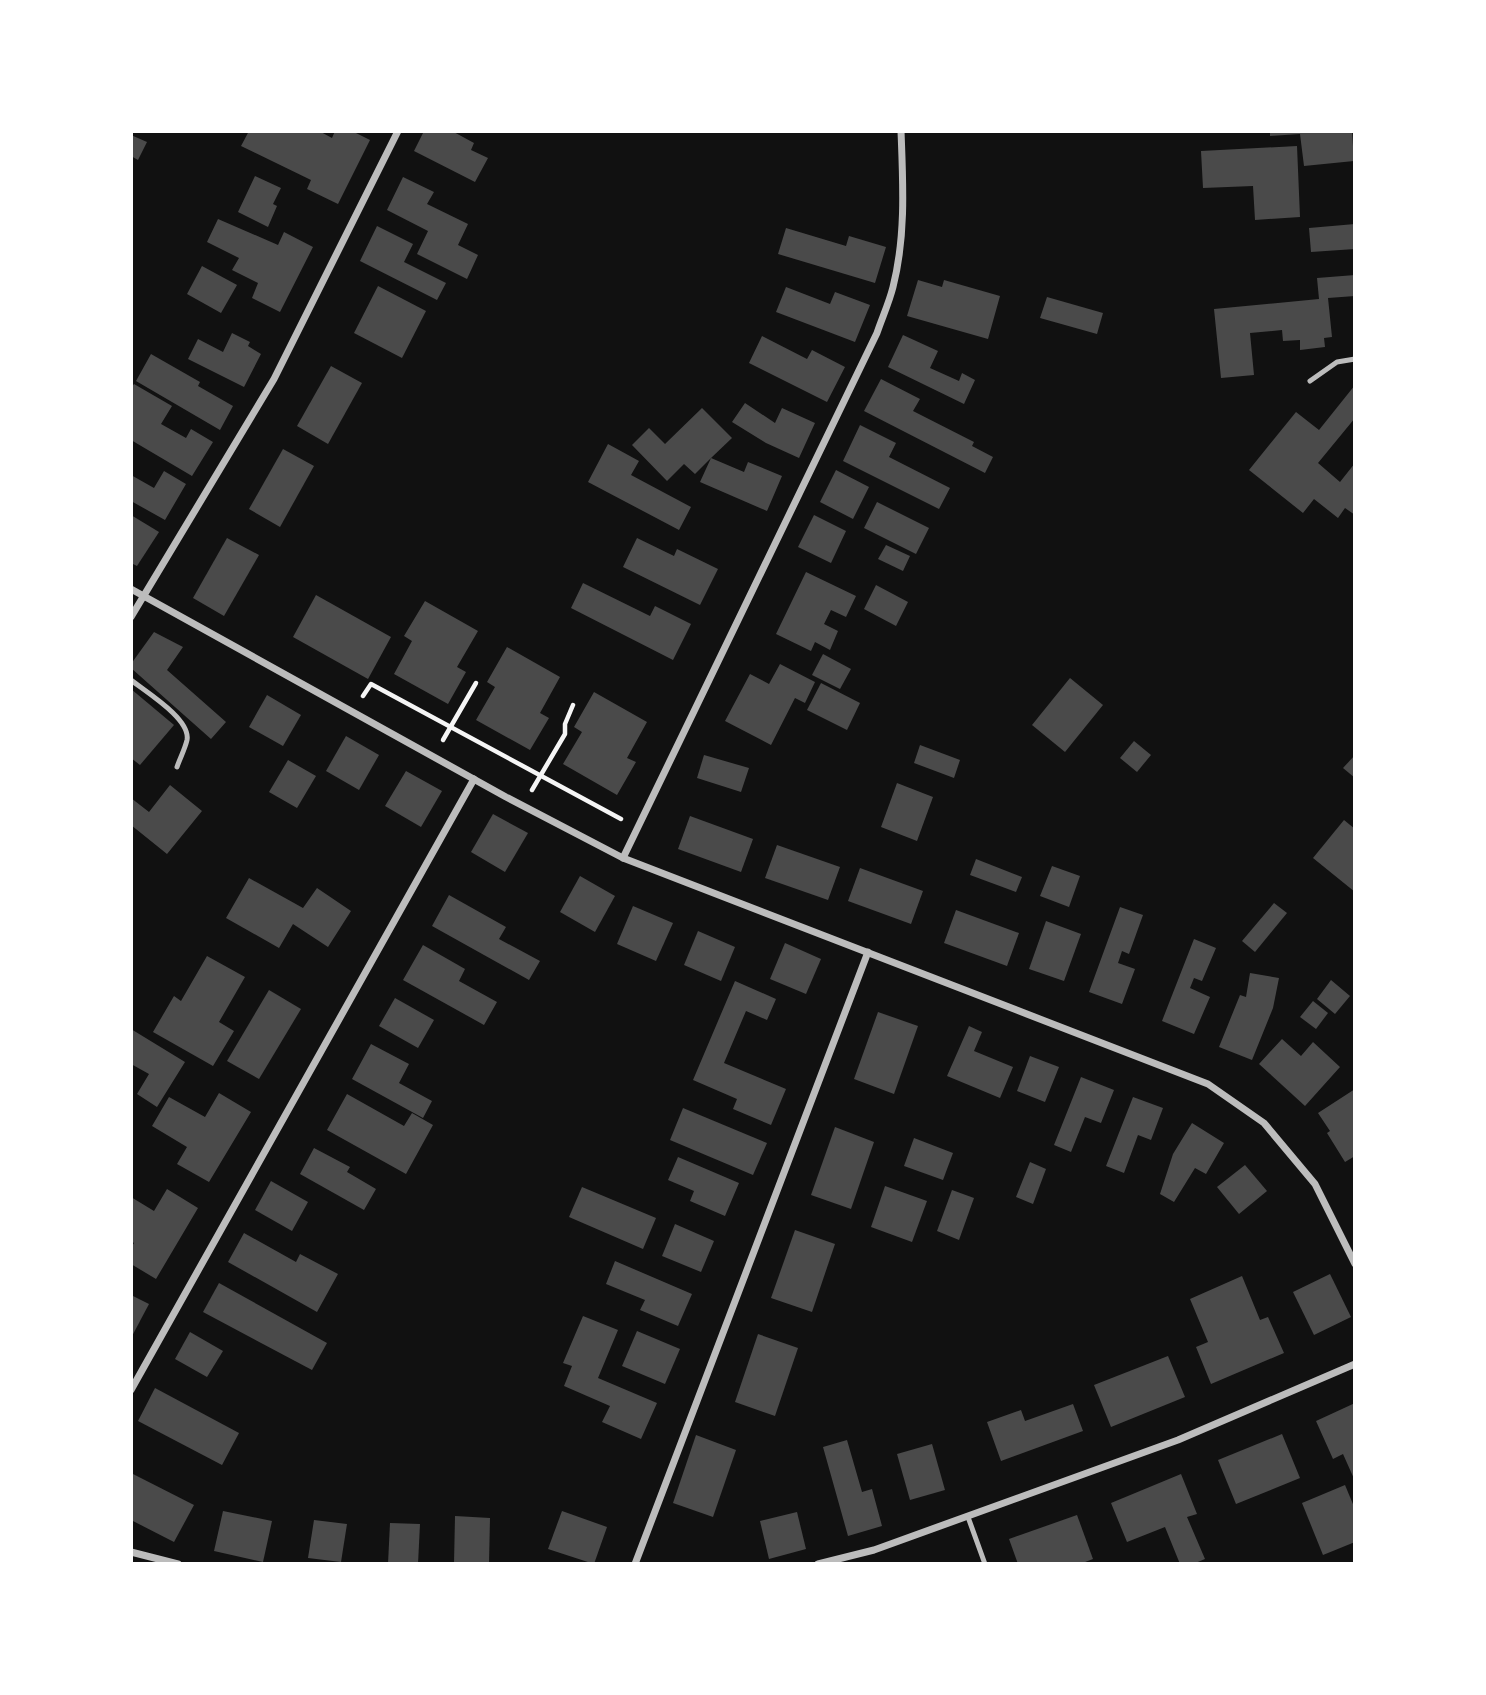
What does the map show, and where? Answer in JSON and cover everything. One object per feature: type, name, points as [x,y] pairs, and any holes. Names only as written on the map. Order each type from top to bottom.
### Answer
[{"type":"street","points":[[131,617],[274,379],[398,131]]},
{"type":"street","points":[[623,858],[877,333],[893,288],[901,247],[901,131]]},
{"type":"street","points":[[131,589],[523,806],[623,858],[1208,1084],[1264,1123],[1315,1184],[1355,1264]]},
{"type":"street","points":[[131,1390],[474,779]]},
{"type":"street","points":[[635,1564],[868,952]]},
{"type":"street","points":[[818,1564],[874,1550],[1178,1440],[1355,1364]]},
{"type":"street","points":[[131,1552],[177,1564]]},
{"type":"lane","points":[[1310,381],[1337,362],[1355,359]]},
{"type":"lane","points":[[131,680],[179,718],[187,728],[187,739],[177,767]]},
{"type":"lane","points":[[968,1517],[985,1564]]},
{"type":"path","points":[[435,756],[476,682]]},
{"type":"path","points":[[352,712],[371,684],[638,828]]},
{"type":"path","points":[[523,806],[565,733],[565,724],[573,705]]},
{"type":"building","points":[[249,131],[319,131],[332,138],[335,131],[352,131],[370,140],[338,204],[307,189],[311,180],[241,146]]},
{"type":"building","points":[[424,131],[452,131],[474,143],[471,150],[488,158],[475,182],[414,151]]},
{"type":"building","points":[[1270,131],[1352,131],[1354,161],[1304,166],[1300,134],[1270,136]]},
{"type":"building","points":[[131,135],[147,142],[138,160],[131,156]]},
{"type":"building","points":[[1297,146],[1300,217],[1255,220],[1253,186],[1203,188],[1201,151]]},
{"type":"building","points":[[255,176],[281,188],[273,204],[277,206],[268,227],[238,212]]},
{"type":"building","points":[[403,177],[434,192],[427,204],[468,224],[458,245],[478,255],[467,279],[417,254],[428,231],[387,210]]},
{"type":"building","points":[[218,219],[278,245],[284,232],[313,247],[280,312],[252,298],[258,283],[232,270],[239,258],[207,242]]},
{"type":"building","points":[[1355,224],[1355,249],[1311,252],[1309,228]]},
{"type":"building","points":[[377,226],[413,244],[404,262],[446,283],[437,300],[360,261]]},
{"type":"building","points":[[786,228],[846,246],[849,236],[886,247],[875,283],[778,254]]},
{"type":"building","points":[[202,266],[237,285],[221,313],[187,294]]},
{"type":"building","points":[[1355,275],[1355,296],[1328,298],[1332,337],[1324,338],[1325,347],[1300,350],[1300,340],[1283,341],[1282,330],[1250,333],[1254,375],[1221,378],[1214,309],[1319,299],[1317,278]]},
{"type":"building","points":[[918,280],[942,287],[944,280],[1000,296],[988,339],[907,316]]},
{"type":"building","points":[[378,286],[426,311],[402,358],[354,333]]},
{"type":"building","points":[[786,287],[830,304],[835,292],[870,305],[855,342],[776,312]]},
{"type":"building","points":[[1047,297],[1103,313],[1097,334],[1040,318]]},
{"type":"building","points":[[232,333],[250,342],[248,346],[261,354],[244,387],[188,359],[198,339],[223,352]]},
{"type":"building","points":[[903,335],[938,351],[930,368],[959,381],[962,373],[975,380],[964,404],[888,367]]},
{"type":"building","points":[[762,336],[807,359],[812,350],[845,367],[827,402],[749,363]]},
{"type":"building","points":[[151,354],[200,382],[198,386],[233,406],[220,430],[136,381]]},
{"type":"building","points":[[331,366],[362,383],[328,444],[297,426]]},
{"type":"building","points":[[881,379],[920,399],[913,411],[974,442],[972,446],[993,457],[985,473],[864,411]]},
{"type":"building","points":[[134,384],[172,406],[161,424],[186,438],[191,429],[213,442],[192,476],[131,440],[131,388]]},
{"type":"building","points":[[1355,385],[1355,418],[1318,463],[1340,482],[1355,463],[1355,515],[1345,508],[1338,518],[1314,499],[1303,513],[1249,470],[1296,412],[1319,430]]},
{"type":"building","points":[[745,403],[775,423],[782,408],[815,423],[799,458],[766,443],[732,422]]},
{"type":"building","points":[[702,408],[732,438],[695,474],[684,464],[667,481],[632,445],[649,428],[665,444]]},
{"type":"building","points":[[860,425],[896,443],[889,457],[950,488],[939,509],[843,461]]},
{"type":"building","points":[[608,444],[639,461],[631,475],[691,507],[679,530],[588,482]]},
{"type":"building","points":[[283,449],[314,466],[280,527],[249,509]]},
{"type":"building","points":[[711,458],[744,472],[748,462],[782,476],[767,511],[700,482]]},
{"type":"building","points":[[836,470],[869,487],[853,519],[820,502]]},
{"type":"building","points":[[164,471],[186,484],[165,520],[131,501],[131,475],[154,488]]},
{"type":"building","points":[[877,502],[929,528],[916,554],[864,528]]},
{"type":"building","points":[[131,515],[159,532],[137,566],[131,563]]},
{"type":"building","points":[[814,515],[846,531],[831,563],[798,547]]},
{"type":"building","points":[[227,538],[259,555],[224,616],[193,598]]},
{"type":"building","points":[[637,538],[674,556],[677,549],[718,569],[700,605],[623,567]]},
{"type":"building","points":[[886,545],[910,556],[903,571],[878,559]]},
{"type":"building","points":[[806,572],[856,596],[846,617],[831,610],[824,624],[838,631],[830,650],[815,642],[811,651],[776,634]]},
{"type":"building","points":[[583,583],[650,616],[655,606],[691,624],[673,660],[571,608]]},
{"type":"building","points":[[876,585],[908,602],[896,626],[864,609]]},
{"type":"building","points":[[316,595],[391,637],[368,679],[293,637]]},
{"type":"building","points":[[425,601],[478,631],[457,667],[466,672],[448,704],[394,674],[412,641],[404,636]]},
{"type":"building","points":[[154,632],[183,647],[167,670],[226,722],[211,739],[131,668],[131,664]]},
{"type":"building","points":[[507,647],[560,677],[540,713],[549,718],[530,750],[476,720],[495,687],[487,682]]},
{"type":"building","points":[[823,654],[851,669],[840,689],[812,675]]},
{"type":"building","points":[[780,664],[815,682],[805,703],[795,698],[771,745],[725,721],[750,674],[769,684]]},
{"type":"building","points":[[1070,678],[1103,705],[1065,752],[1032,725]]},
{"type":"building","points":[[821,683],[860,703],[847,730],[807,710]]},
{"type":"building","points":[[131,689],[174,725],[140,765],[131,758]]},
{"type":"building","points":[[594,692],[647,722],[627,758],[636,762],[617,795],[563,764],[582,732],[574,727]]},
{"type":"building","points":[[267,695],[301,715],[283,746],[249,727]]},
{"type":"building","points":[[346,736],[379,755],[359,790],[326,771]]},
{"type":"building","points":[[1134,741],[1151,755],[1137,772],[1120,758]]},
{"type":"building","points":[[920,745],[960,760],[954,778],[914,763]]},
{"type":"building","points":[[704,755],[749,768],[741,792],[697,778]]},
{"type":"building","points":[[1355,755],[1355,778],[1343,768]]},
{"type":"building","points":[[288,760],[316,776],[297,808],[269,792]]},
{"type":"building","points":[[406,771],[442,791],[421,827],[385,806]]},
{"type":"building","points":[[897,783],[933,797],[917,841],[881,827]]},
{"type":"building","points":[[170,785],[202,811],[167,854],[131,825],[131,798],[149,812]]},
{"type":"building","points":[[493,814],[528,833],[505,872],[471,852]]},
{"type":"building","points":[[690,816],[753,839],[741,872],[678,849]]},
{"type":"building","points":[[1344,820],[1355,829],[1355,892],[1313,858]]},
{"type":"building","points":[[777,845],[840,867],[828,900],[765,878]]},
{"type":"building","points":[[976,859],[1022,877],[1016,892],[970,875]]},
{"type":"building","points":[[1052,866],[1080,876],[1069,907],[1040,896]]},
{"type":"building","points":[[860,868],[923,891],[911,924],[848,901]]},
{"type":"building","points":[[580,876],[615,896],[595,932],[560,912]]},
{"type":"building","points":[[249,878],[303,908],[317,888],[351,911],[328,947],[293,924],[279,948],[226,918]]},
{"type":"building","points":[[449,895],[506,927],[499,939],[540,961],[529,980],[432,926]]},
{"type":"building","points":[[1274,903],[1287,913],[1255,952],[1242,941]]},
{"type":"building","points":[[633,906],[673,923],[656,961],[617,944]]},
{"type":"building","points":[[1120,907],[1143,915],[1129,954],[1122,951],[1118,963],[1135,969],[1122,1004],[1089,992]]},
{"type":"building","points":[[956,910],[1019,933],[1007,966],[944,943]]},
{"type":"building","points":[[1046,921],[1081,934],[1064,981],[1029,969]]},
{"type":"building","points":[[698,931],[735,947],[721,981],[684,965]]},
{"type":"building","points":[[1194,939],[1216,948],[1202,981],[1194,978],[1190,988],[1210,997],[1194,1034],[1162,1021]]},
{"type":"building","points":[[785,943],[821,959],[806,994],[770,979]]},
{"type":"building","points":[[423,945],[465,969],[459,981],[497,1002],[484,1025],[403,980]]},
{"type":"building","points":[[207,956],[245,977],[219,1022],[234,1031],[213,1066],[153,1032],[174,996],[181,1001]]},
{"type":"building","points":[[1250,973],[1279,978],[1273,1008],[1252,1060],[1219,1047],[1240,995],[1246,997]]},
{"type":"building","points":[[1331,980],[1350,996],[1335,1014],[1317,999]]},
{"type":"building","points":[[735,981],[776,999],[767,1020],[746,1011],[724,1063],[786,1089],[771,1125],[733,1109],[737,1099],[693,1080]]},
{"type":"building","points":[[269,990],[301,1009],[259,1079],[227,1061]]},
{"type":"building","points":[[395,998],[434,1020],[418,1048],[379,1026]]},
{"type":"building","points":[[1313,1001],[1328,1013],[1316,1029],[1300,1017]]},
{"type":"building","points":[[878,1012],[918,1026],[894,1094],[854,1079]]},
{"type":"building","points":[[969,1026],[982,1032],[974,1051],[1013,1067],[1000,1098],[947,1076]]},
{"type":"building","points":[[131,1029],[185,1062],[157,1107],[137,1094],[149,1074],[131,1064]]},
{"type":"building","points":[[1282,1039],[1301,1056],[1313,1042],[1340,1067],[1305,1106],[1259,1064]]},
{"type":"building","points":[[371,1044],[409,1064],[399,1083],[432,1101],[423,1118],[352,1079]]},
{"type":"building","points":[[1030,1056],[1059,1067],[1045,1102],[1017,1091]]},
{"type":"building","points":[[1081,1077],[1114,1090],[1101,1123],[1085,1117],[1071,1152],[1054,1145]]},
{"type":"building","points":[[1355,1089],[1355,1156],[1345,1162],[1318,1113]]},
{"type":"building","points":[[219,1093],[251,1112],[209,1182],[177,1164],[187,1147],[152,1126],[169,1097],[205,1117]]},
{"type":"building","points":[[347,1094],[404,1126],[412,1113],[433,1125],[406,1174],[327,1130]]},
{"type":"building","points":[[1133,1097],[1163,1108],[1151,1140],[1138,1135],[1124,1173],[1106,1166]]},
{"type":"building","points":[[683,1108],[767,1143],[753,1175],[670,1140]]},
{"type":"building","points":[[1192,1123],[1224,1143],[1206,1174],[1195,1168],[1174,1202],[1160,1194],[1173,1154]]},
{"type":"building","points":[[835,1127],[874,1142],[851,1209],[811,1195]]},
{"type":"building","points":[[914,1138],[953,1153],[943,1180],[904,1166]]},
{"type":"building","points":[[314,1148],[350,1167],[347,1172],[376,1189],[364,1210],[300,1174]]},
{"type":"building","points":[[678,1157],[739,1183],[725,1216],[690,1201],[694,1191],[668,1180]]},
{"type":"building","points":[[1030,1162],[1046,1169],[1033,1204],[1016,1197]]},
{"type":"building","points":[[1245,1165],[1267,1191],[1239,1214],[1217,1187]]},
{"type":"building","points":[[271,1181],[308,1202],[292,1231],[255,1210]]},
{"type":"building","points":[[885,1186],[927,1201],[912,1242],[871,1227]]},
{"type":"building","points":[[582,1187],[656,1218],[643,1249],[569,1217]]},
{"type":"building","points":[[167,1189],[198,1208],[156,1279],[131,1264],[131,1248],[134,1243],[131,1241],[131,1197],[154,1211]]},
{"type":"building","points":[[952,1190],[974,1198],[959,1240],[937,1231]]},
{"type":"building","points":[[675,1224],[714,1241],[701,1272],[662,1256]]},
{"type":"building","points":[[795,1230],[835,1244],[812,1312],[771,1298]]},
{"type":"building","points":[[244,1233],[296,1262],[300,1254],[338,1274],[317,1312],[228,1262]]},
{"type":"building","points":[[615,1261],[692,1294],[678,1326],[640,1310],[645,1300],[606,1284]]},
{"type":"building","points":[[1330,1274],[1351,1317],[1314,1335],[1293,1292]]},
{"type":"building","points":[[1242,1276],[1260,1320],[1268,1317],[1284,1353],[1211,1384],[1196,1347],[1208,1342],[1190,1299]]},
{"type":"building","points":[[219,1283],[327,1343],[312,1370],[203,1312]]},
{"type":"building","points":[[131,1295],[149,1304],[131,1338]]},
{"type":"building","points":[[583,1316],[618,1330],[598,1378],[657,1403],[641,1439],[602,1422],[610,1406],[564,1386],[572,1366],[563,1363]]},
{"type":"building","points":[[637,1331],[680,1349],[665,1384],[622,1366]]},
{"type":"building","points":[[190,1332],[223,1351],[207,1377],[175,1359]]},
{"type":"building","points":[[758,1334],[798,1348],[775,1416],[735,1402]]},
{"type":"building","points":[[1168,1356],[1185,1397],[1111,1427],[1094,1385]]},
{"type":"building","points":[[155,1388],[239,1433],[222,1465],[138,1421]]},
{"type":"building","points":[[1355,1403],[1355,1481],[1343,1454],[1333,1459],[1316,1421]]},
{"type":"building","points":[[1073,1404],[1083,1431],[1001,1461],[987,1422],[1021,1410],[1025,1421]]},
{"type":"building","points":[[1282,1434],[1300,1478],[1236,1504],[1218,1460]]},
{"type":"building","points":[[696,1435],[736,1450],[713,1517],[673,1503]]},
{"type":"building","points":[[847,1440],[862,1492],[872,1489],[882,1526],[848,1536],[823,1447]]},
{"type":"building","points":[[932,1444],[945,1490],[910,1500],[897,1454]]},
{"type":"building","points":[[133,1474],[194,1505],[174,1542],[131,1520]]},
{"type":"building","points":[[1181,1474],[1197,1514],[1187,1517],[1205,1559],[1193,1564],[1180,1564],[1165,1527],[1127,1542],[1111,1503]]},
{"type":"building","points":[[1345,1485],[1355,1509],[1355,1542],[1323,1555],[1302,1503]]},
{"type":"building","points":[[223,1511],[272,1521],[263,1562],[214,1551]]},
{"type":"building","points":[[562,1511],[607,1527],[594,1564],[548,1549]]},
{"type":"building","points":[[797,1512],[806,1549],[769,1559],[760,1521]]},
{"type":"building","points":[[1077,1515],[1093,1559],[1080,1564],[1018,1564],[1009,1539]]},
{"type":"building","points":[[455,1516],[490,1518],[489,1564],[454,1564]]},
{"type":"building","points":[[314,1520],[347,1524],[341,1562],[308,1558]]},
{"type":"building","points":[[390,1523],[420,1524],[418,1564],[388,1564]]}]
